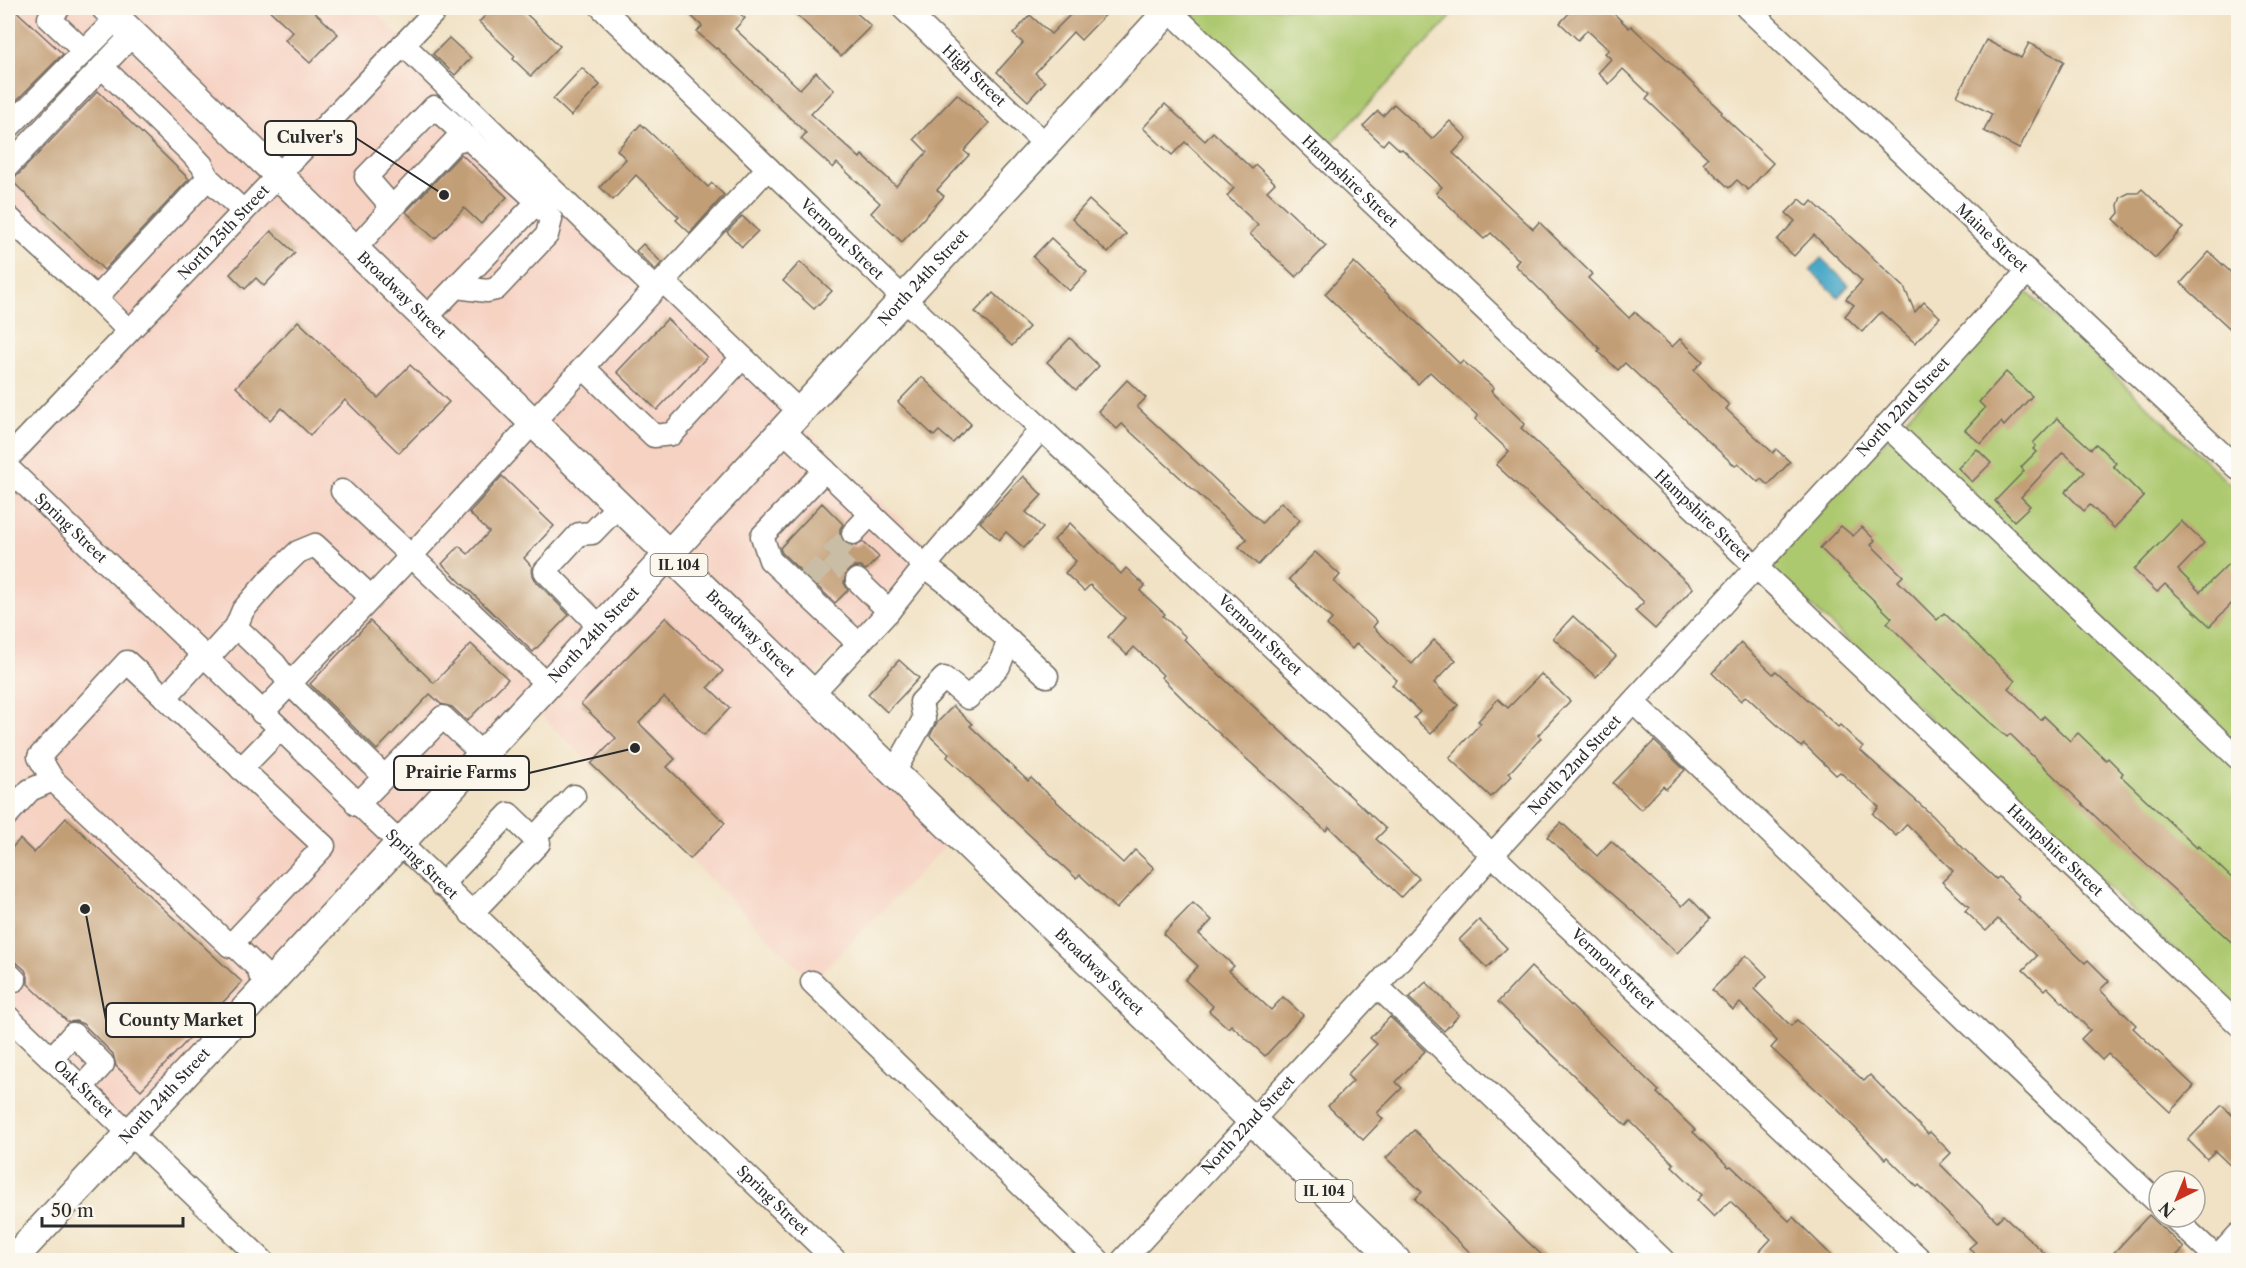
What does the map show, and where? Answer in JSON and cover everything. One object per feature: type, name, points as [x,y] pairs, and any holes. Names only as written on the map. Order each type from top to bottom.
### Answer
[{"type":"main road","name":"North 24th Street","points":[[12,1260],[129,1134],[264,979],[398,844],[482,754],[904,299],[1169,8]]},
{"type":"main road","name":"Broadway Street","points":[[118,20],[1396,1260]]},
{"type":"street","points":[[59,8],[49,18],[84,51]]},
{"type":"street","name":"North 25th Street","points":[[8,458],[242,210],[438,8]]},
{"type":"street","name":"Vermont Street","points":[[602,8],[904,299],[1921,1260]]},
{"type":"street","name":"High Street","points":[[903,8],[1046,144]]},
{"type":"street","name":"Hampshire Street","points":[[1169,8],[2238,1024]]},
{"type":"street","name":"Maine Street","points":[[1747,8],[2238,469]]},
{"type":"street","points":[[8,128],[118,20]]},
{"type":"street","points":[[8,166],[102,68],[118,20]]},
{"type":"street","points":[[403,44],[449,89],[545,195],[551,219],[548,235],[496,289],[487,291],[457,287],[425,319]]},
{"type":"street","points":[[102,68],[189,151],[202,165],[208,178],[242,210]]},
{"type":"street","points":[[388,212],[386,200],[366,177],[449,89]]},
{"type":"street","points":[[434,107],[469,138],[659,285],[742,358],[791,421],[825,470],[924,566],[947,583],[1047,676]]},
{"type":"street","points":[[354,250],[455,141],[469,138]]},
{"type":"street","points":[[262,713],[411,556],[768,168]]},
{"type":"street","points":[[96,298],[208,178]]},
{"type":"street","points":[[8,217],[128,330]]},
{"type":"street","name":"North 22nd Street","points":[[1123,1260],[1377,986],[1493,854],[2028,271]]},
{"type":"street","points":[[584,368],[654,436],[672,434],[742,358]]},
{"type":"street","points":[[1887,426],[2238,758]]},
{"type":"street","points":[[812,694],[889,611],[924,566],[1041,429]]},
{"type":"street","name":"Spring Street","points":[[8,468],[357,805],[835,1260]]},
{"type":"street","points":[[825,470],[762,536],[770,560],[805,585],[859,644]]},
{"type":"street","points":[[342,491],[547,684]]},
{"type":"street","points":[[600,627],[544,571],[579,534],[592,533],[618,506]]},
{"type":"street","points":[[853,533],[871,514]]},
{"type":"street","points":[[165,698],[236,627],[243,610],[298,552],[315,544],[371,597]]},
{"type":"street","points":[[857,580],[889,611]]},
{"type":"street","points":[[236,627],[275,664],[290,684],[384,776]]},
{"type":"street","points":[[893,774],[924,719],[921,702],[944,678],[968,698],[999,666],[1009,640]]},
{"type":"street","points":[[230,946],[53,780],[39,757],[127,662],[324,846],[230,946],[230,952],[254,975],[264,979]]},
{"type":"street","points":[[1633,702],[2147,1193]]},
{"type":"street","points":[[357,805],[443,717],[482,754]]},
{"type":"street","points":[[241,769],[279,730]]},
{"type":"street","points":[[8,814],[30,790],[53,780]]},
{"type":"street","points":[[534,838],[574,796]]},
{"type":"street","points":[[441,885],[509,814],[534,838],[539,843],[471,914]]},
{"type":"street","points":[[812,982],[1098,1260]]},
{"type":"street","points":[[1377,986],[1663,1260]]},
{"type":"street","name":"Oak Street","points":[[8,1017],[262,1260]]},
{"type":"street","points":[[51,1059],[73,1035],[103,1064],[81,1088]]},
{"type":"street","points":[[2185,1229],[2217,1260],[2238,1234]]},
{"type":"shaded area","points":[[8,8],[371,8],[936,554],[810,679],[956,835],[812,982],[690,859],[529,704],[129,1134],[8,1017],[8,458],[128,330],[8,216]]},
{"type":"green space","points":[[1199,8],[1440,8],[1451,17],[1324,151],[1187,20]]},
{"type":"green space","points":[[2024,289],[2238,492],[2238,1011],[1770,567]]},
{"type":"water","points":[[1821,258],[1849,285],[1838,297],[1810,270]]},
{"type":"building","points":[[8,8],[13,8],[63,54],[8,109]]},
{"type":"building","points":[[267,8],[310,8],[338,34],[310,63],[285,40],[293,32]]},
{"type":"building","points":[[493,8],[520,8],[560,46],[531,76],[513,59],[515,56],[479,22]]},
{"type":"building","points":[[683,8],[733,8],[745,18],[735,29],[800,89],[816,72],[834,90],[811,114],[860,158],[862,155],[896,186],[927,152],[914,139],[957,94],[989,123],[964,151],[969,155],[937,190],[944,196],[902,242],[871,213],[880,203],[837,163],[833,168],[801,139],[806,133],[717,48],[697,32],[702,26]]},
{"type":"building","points":[[789,8],[851,8],[871,26],[841,56]]},
{"type":"building","points":[[1077,8],[1112,8],[1081,40],[1073,32],[1035,73],[1045,82],[1028,101],[997,72],[1023,43],[1013,34],[1030,15],[1051,34]]},
{"type":"building","points":[[1574,8],[1608,8],[1671,63],[1773,163],[1748,190],[1737,180],[1729,188],[1703,163],[1708,158],[1646,99],[1650,95],[1623,69],[1609,84],[1598,73],[1611,59],[1605,53],[1609,50],[1587,30],[1578,40],[1560,23]]},
{"type":"building","points":[[449,38],[471,58],[455,75],[433,54]]},
{"type":"building","points":[[1986,40],[2021,58],[2029,43],[2064,61],[2019,149],[1984,131],[1992,114],[1957,96]]},
{"type":"building","points":[[582,68],[600,85],[571,116],[553,99]]},
{"type":"building","points":[[98,91],[189,179],[104,270],[10,179],[18,175]]},
{"type":"building","points":[[1165,104],[1205,141],[1213,132],[1252,169],[1256,165],[1275,183],[1267,191],[1326,246],[1296,277],[1250,234],[1258,225],[1227,196],[1234,188],[1185,142],[1172,155],[1143,128]]},
{"type":"building","points":[[1394,104],[1432,139],[1450,121],[1467,138],[1453,153],[1533,229],[1539,222],[1592,274],[1588,278],[1629,318],[1635,312],[1672,347],[1680,339],[1703,361],[1694,370],[1729,405],[1726,409],[1773,453],[1776,449],[1790,462],[1768,485],[1761,479],[1758,482],[1738,463],[1735,466],[1625,363],[1618,370],[1598,351],[1600,349],[1515,265],[1519,260],[1491,233],[1484,239],[1436,193],[1442,187],[1402,149],[1400,150],[1388,139],[1383,145],[1363,126],[1378,111],[1383,116]]},
{"type":"building","points":[[641,124],[708,187],[712,183],[724,195],[690,233],[676,220],[679,217],[636,175],[613,200],[600,187],[626,159],[617,150]]},
{"type":"building","points":[[461,154],[507,197],[481,224],[464,208],[435,239],[406,212]]},
{"type":"building","points":[[2142,189],[2183,228],[2155,258],[2114,219],[2119,213],[2118,205],[2121,197],[2129,193],[2138,193]]},
{"type":"building","points":[[1800,199],[1808,206],[1812,201],[1904,287],[1915,312],[1924,302],[1940,317],[1915,343],[1881,312],[1862,332],[1845,316],[1854,305],[1846,299],[1862,281],[1814,235],[1794,256],[1777,240],[1795,221],[1786,213]]},
{"type":"building","points":[[1089,200],[1126,234],[1108,253],[1072,219]]},
{"type":"building","points":[[742,216],[758,231],[742,247],[727,232]]},
{"type":"building","points":[[271,231],[295,253],[264,286],[256,278],[245,289],[230,274]]},
{"type":"building","points":[[1051,238],[1087,272],[1069,291],[1033,257]]},
{"type":"building","points":[[643,244],[662,263],[655,270],[636,251]]},
{"type":"building","points":[[2209,252],[2238,279],[2238,336],[2181,283]]},
{"type":"building","points":[[800,262],[832,291],[814,309],[783,281]]},
{"type":"building","points":[[1354,262],[1460,364],[1463,361],[1494,388],[1491,391],[1525,424],[1521,428],[1693,588],[1655,629],[1635,611],[1644,602],[1496,465],[1509,451],[1475,419],[1478,416],[1430,372],[1418,384],[1325,294]]},
{"type":"building","points":[[993,293],[1029,327],[1012,346],[975,312]]},
{"type":"building","points":[[667,319],[707,357],[657,410],[617,372]]},
{"type":"building","points":[[298,321],[378,398],[410,365],[449,402],[399,453],[345,400],[310,435],[282,408],[270,420],[236,387]]},
{"type":"building","points":[[1070,338],[1099,366],[1076,390],[1047,362]]},
{"type":"building","points":[[2006,372],[2032,396],[2004,426],[2001,422],[1981,444],[1965,430],[1985,408],[1979,402]]},
{"type":"building","points":[[922,377],[971,424],[953,443],[939,431],[934,436],[898,402]]},
{"type":"building","points":[[1127,380],[1146,398],[1137,407],[1262,523],[1281,502],[1300,520],[1258,565],[1239,547],[1247,539],[1122,424],[1117,429],[1098,411]]},
{"type":"building","points":[[2057,418],[2091,449],[2096,444],[2116,463],[2113,466],[2144,497],[2114,528],[2090,505],[2084,511],[2065,492],[2085,472],[2063,452],[2021,497],[2030,506],[2014,521],[1995,501],[2024,471],[2021,467],[2036,452],[2033,449],[2036,446],[2033,443]]},
{"type":"building","points":[[1977,449],[1991,463],[1972,482],[1958,468]]},
{"type":"building","points":[[502,476],[554,526],[524,558],[532,567],[535,580],[569,615],[533,652],[442,564],[459,546],[468,554],[489,532],[469,513]]},
{"type":"building","points":[[1023,476],[1042,495],[1026,512],[1043,528],[1024,548],[1006,532],[999,540],[980,522]]},
{"type":"building","points":[[822,503],[843,524],[840,536],[844,543],[856,546],[863,542],[879,557],[866,570],[854,567],[847,571],[844,583],[848,590],[835,603],[782,553],[780,548]]},
{"type":"building","points":[[2181,521],[2204,543],[2178,570],[2200,592],[2228,564],[2238,575],[2238,597],[2210,626],[2165,584],[2157,592],[2134,570]]},
{"type":"building","points":[[1070,523],[1121,574],[1126,568],[1145,586],[1140,591],[1165,614],[1163,616],[1186,637],[1184,639],[1209,665],[1386,829],[1376,839],[1419,878],[1401,897],[1329,827],[1326,831],[1195,711],[1134,647],[1127,655],[1108,637],[1125,618],[1090,585],[1084,591],[1065,573],[1076,561],[1054,540]]},
{"type":"building","points":[[1841,526],[1853,536],[1862,527],[1875,540],[1871,545],[1903,576],[1898,581],[1937,620],[1944,613],[2015,681],[2008,688],[2041,720],[2044,716],[2070,741],[2078,733],[2106,760],[2108,758],[2123,773],[2121,776],[2238,884],[2238,948],[2125,845],[2010,734],[2007,737],[1982,715],[1887,623],[1892,618],[1820,548]]},
{"type":"building","points":[[1315,552],[1340,575],[1334,582],[1377,622],[1373,627],[1412,664],[1434,640],[1456,660],[1434,683],[1458,705],[1431,734],[1414,718],[1420,712],[1392,685],[1397,680],[1357,643],[1352,649],[1327,625],[1332,619],[1289,579]]},
{"type":"building","points":[[1573,616],[1616,656],[1596,677],[1553,638]]},
{"type":"building","points":[[666,617],[723,671],[708,687],[730,708],[704,735],[664,697],[639,723],[675,759],[667,767],[725,823],[690,859],[591,764],[616,738],[581,704]]},
{"type":"building","points":[[370,621],[434,683],[471,644],[508,679],[467,721],[452,707],[441,704],[430,694],[377,750],[310,684]]},
{"type":"building","points":[[1741,643],[1773,674],[1776,671],[1838,727],[1840,725],[1863,747],[1860,750],[1933,816],[1996,879],[1999,877],[2020,897],[2018,899],[2085,963],[2088,960],[2109,981],[2100,990],[2136,1025],[2133,1028],[2194,1086],[2170,1112],[2108,1054],[2102,1060],[2081,1039],[2090,1030],[2047,987],[2044,990],[2023,970],[2037,956],[1998,919],[1986,931],[1965,911],[1969,907],[1942,882],[1953,871],[1907,824],[1896,836],[1873,814],[1879,807],[1840,772],[1836,775],[1804,744],[1801,747],[1746,696],[1741,701],[1712,673]]},
{"type":"building","points":[[899,660],[919,678],[887,712],[868,694]]},
{"type":"building","points":[[1541,674],[1570,701],[1538,735],[1541,738],[1509,773],[1512,776],[1491,797],[1449,758],[1481,723],[1478,721],[1498,699],[1508,708]]},
{"type":"building","points":[[953,706],[972,724],[970,726],[1028,781],[1031,778],[1123,863],[1135,850],[1154,868],[1116,909],[1080,875],[1076,878],[1021,827],[947,757],[949,754],[930,736],[936,724]]},
{"type":"building","points":[[1654,741],[1685,770],[1666,789],[1663,786],[1641,810],[1613,783]]},
{"type":"building","points":[[66,818],[242,982],[141,1090],[116,1066],[113,1054],[83,1024],[76,1021],[68,1022],[28,984],[25,970],[17,963],[8,960],[8,852],[20,839],[34,853]]},
{"type":"building","points":[[1561,822],[1597,856],[1611,841],[1682,906],[1690,898],[1710,919],[1677,953],[1547,837]]},
{"type":"building","points":[[1193,903],[1212,920],[1199,934],[1234,966],[1229,971],[1271,1010],[1283,997],[1303,1015],[1265,1056],[1231,1025],[1228,1028],[1209,1011],[1213,1006],[1185,980],[1198,966],[1163,934]]},
{"type":"building","points":[[1479,920],[1507,948],[1487,968],[1459,940]]},
{"type":"building","points":[[1746,955],[1767,976],[1754,989],[1791,1026],[1797,1020],[1864,1081],[1870,1075],[1928,1134],[1930,1132],[1951,1153],[1940,1164],[1997,1221],[2003,1215],[2052,1260],[1981,1260],[1969,1248],[1976,1242],[1919,1185],[1917,1187],[1887,1157],[1885,1159],[1837,1109],[1771,1048],[1777,1041],[1740,1003],[1733,1010],[1712,990]]},
{"type":"building","points":[[1531,967],[1659,1091],[1657,1093],[1729,1167],[1731,1166],[1789,1221],[1793,1217],[1836,1260],[1769,1260],[1760,1251],[1771,1239],[1730,1201],[1714,1217],[1697,1200],[1702,1195],[1672,1166],[1674,1164],[1630,1121],[1626,1126],[1498,1002]]},
{"type":"building","points":[[1426,982],[1459,1015],[1444,1031],[1409,998]]},
{"type":"building","points":[[1390,1017],[1425,1051],[1396,1082],[1402,1088],[1377,1113],[1383,1119],[1363,1140],[1328,1106],[1353,1081],[1347,1075],[1377,1044],[1370,1038]]},
{"type":"building","points":[[2222,1105],[2238,1121],[2238,1173],[2215,1151],[2207,1159],[2188,1140]]},
{"type":"building","points":[[1414,1130],[1547,1260],[1478,1260],[1432,1216],[1415,1199],[1422,1192],[1386,1158]]},
{"type":"building","points":[[2147,1217],[2147,1229],[2164,1229],[2184,1248],[2172,1260],[2107,1260]]},
{"type":"tunnel","points":[[808,580],[853,533]]},
{"type":"tunnel","points":[[831,556],[857,580]]},
{"type":"place","name":"Culver's","points":[[444,195]]},
{"type":"place","name":"Prairie Farms","points":[[635,748]]},
{"type":"place","name":"County Market","points":[[85,909]]}]
